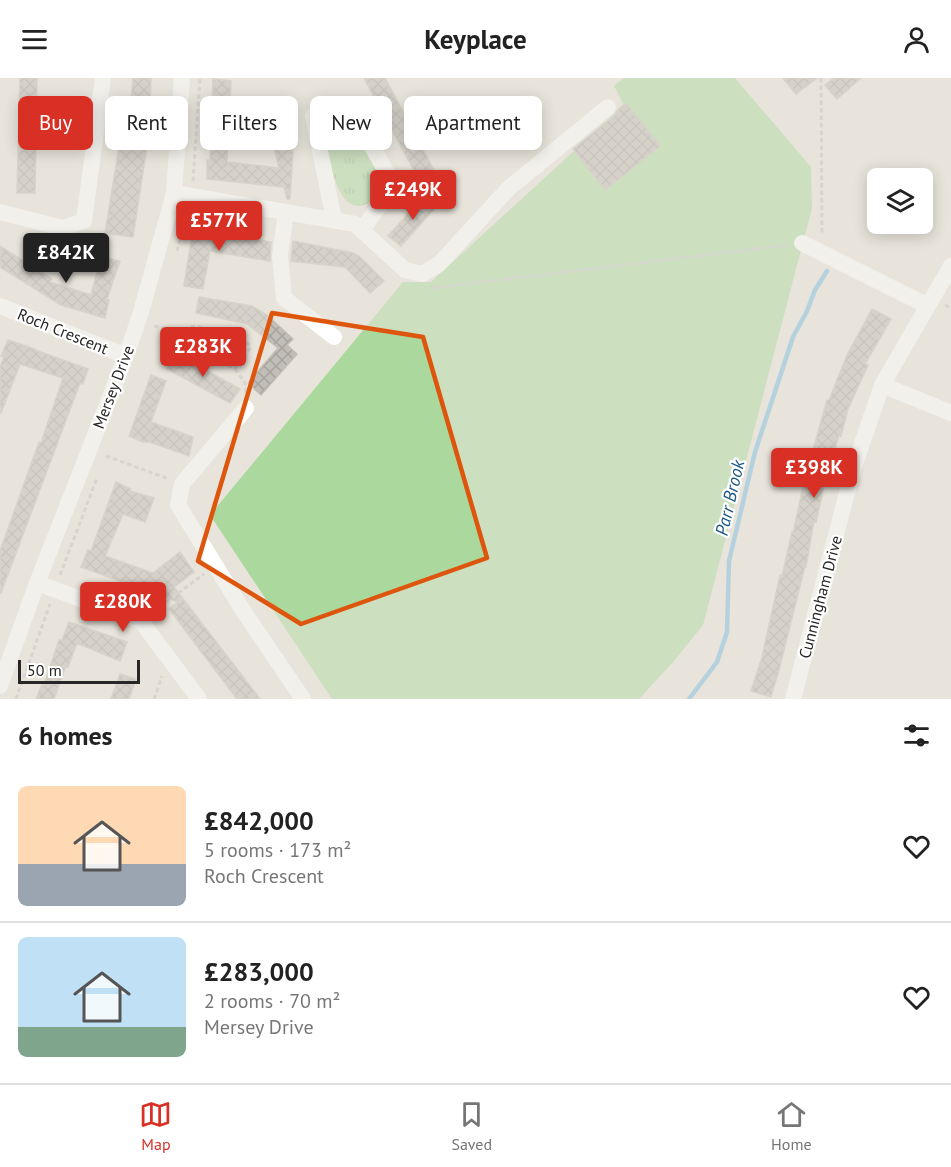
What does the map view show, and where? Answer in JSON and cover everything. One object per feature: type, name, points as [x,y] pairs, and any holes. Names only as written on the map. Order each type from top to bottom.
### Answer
[{"type":"street","points":[[0,212],[62,228],[84,221],[103,78]]},
{"type":"street","name":"Mersey Drive","points":[[0,686],[143,306],[174,193],[182,78]]},
{"type":"street","points":[[174,193],[355,224],[405,270],[422,274],[439,264],[509,188],[608,107]]},
{"type":"street","points":[[334,220],[314,116],[352,112],[394,185],[362,230]]},
{"type":"street","points":[[286,212],[280,256],[284,298],[334,337]]},
{"type":"street","points":[[802,243],[928,306]]},
{"type":"street","name":"Cunningham Drive","points":[[793,699],[853,470],[882,385],[951,266]]},
{"type":"street","name":"Roch Crescent","points":[[0,306],[126,356]]},
{"type":"street","points":[[882,385],[951,413]]},
{"type":"street","points":[[246,408],[182,484],[178,505],[244,612],[303,699]]},
{"type":"street","points":[[37,583],[141,621],[199,699]]},
{"type":"path","points":[[819,252],[822,233],[821,78]]},
{"type":"path","points":[[422,289],[802,243]]},
{"type":"path","points":[[154,326],[175,331],[195,326],[239,335],[251,347],[235,369]]},
{"type":"path","points":[[175,331],[185,345],[235,369],[245,383],[246,408]]},
{"type":"path","points":[[106,456],[182,484]]},
{"type":"path","points":[[141,621],[216,565]]},
{"type":"path","points":[[154,699],[168,657]]},
{"type":"highlighted area","points":[[272,313],[423,337],[487,558],[301,624],[198,561]]},
{"type":"green space","points":[[624,78],[735,78],[811,167],[812,208],[703,625],[639,699],[332,699],[210,515],[403,282],[431,282],[624,105],[614,86]]},
{"type":"green space","points":[[327,150],[368,150],[386,181],[372,200],[359,206],[350,204],[338,187]]},
{"type":"building","points":[[20,78],[37,78],[37,96],[20,96]]},
{"type":"building","points":[[133,78],[151,78],[150,96],[131,96]]},
{"type":"building","points":[[364,78],[385,78],[404,114],[404,150],[423,150],[439,180],[423,187],[392,130],[392,96],[374,96]]},
{"type":"building","points":[[783,78],[817,78],[796,94]]},
{"type":"building","points":[[834,78],[861,78],[837,99],[825,85]]},
{"type":"building","points":[[213,79],[231,81],[230,96],[212,96]]},
{"type":"building","points":[[626,103],[660,146],[605,190],[573,149],[615,115]]},
{"type":"building","points":[[18,150],[36,150],[35,193],[17,193]]},
{"type":"building","points":[[119,150],[146,150],[133,237],[105,233]]},
{"type":"building","points":[[210,150],[228,150],[227,162],[279,168],[275,150],[293,150],[290,199],[287,199],[284,187],[207,179],[207,160],[210,160]]},
{"type":"building","points":[[425,195],[437,206],[401,246],[388,236]]},
{"type":"building","points":[[193,227],[271,242],[270,261],[210,251],[203,289],[184,286]]},
{"type":"building","points":[[293,241],[353,253],[384,281],[370,293],[345,267],[291,261]]},
{"type":"building","points":[[0,246],[52,279],[50,282],[91,295],[101,257],[120,261],[107,299],[109,300],[105,318],[61,305],[0,267]]},
{"type":"building","points":[[199,297],[252,306],[267,315],[293,339],[287,345],[297,354],[261,395],[248,383],[278,348],[247,324],[196,313]]},
{"type":"building","points":[[872,309],[891,319],[865,364],[868,365],[848,409],[841,436],[839,435],[826,477],[816,522],[814,521],[806,567],[771,697],[751,691],[762,657],[804,482],[827,400],[829,400],[847,355]]},
{"type":"building","points":[[8,340],[88,369],[83,384],[80,383],[0,593],[0,551],[63,378],[20,364],[0,413],[0,367],[4,357],[1,356]]},
{"type":"building","points":[[175,353],[240,389],[230,403],[167,369]]},
{"type":"building","points":[[151,375],[166,381],[151,422],[193,437],[189,456],[129,436]]},
{"type":"building","points":[[116,482],[131,489],[130,491],[154,498],[145,522],[123,514],[105,556],[153,573],[180,552],[194,572],[174,587],[260,699],[237,699],[169,609],[178,602],[81,567],[88,550],[91,551]]},
{"type":"building","points":[[69,622],[127,642],[120,661],[77,643],[54,699],[36,699],[42,684],[44,685],[59,640],[62,640]]},
{"type":"building","points":[[120,674],[136,679],[129,699],[111,699]]},
{"type":"waterway","name":"Parr Brook","points":[[689,699],[717,662],[727,632],[729,561],[755,452],[793,337],[815,290],[827,271]]}]
